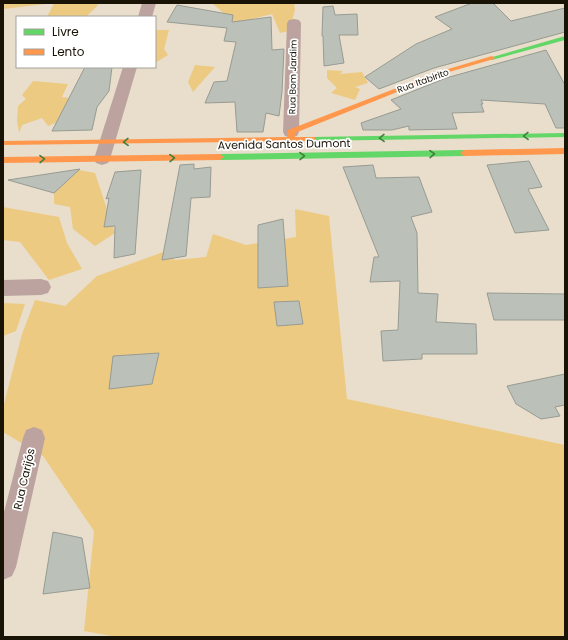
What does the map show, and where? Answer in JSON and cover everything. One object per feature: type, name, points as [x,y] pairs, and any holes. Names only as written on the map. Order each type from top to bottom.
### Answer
[{"type":"main road","name":"Rua Itabirito","points":[[291,135],[440,73],[565,38]]},
{"type":"main road","name":"Avenida Santos Dumont","points":[[3,143],[108,142],[291,135],[565,135]]},
{"type":"main road","name":"Avenida Santos Dumont","points":[[3,160],[565,151]]},
{"type":"street","points":[[145,16],[149,3]]},
{"type":"street","name":"Rua Bom Jardim","points":[[291,135],[294,23]]},
{"type":"street","points":[[102,159],[130,68]]},
{"type":"street","points":[[3,288],[42,287]]},
{"type":"street","name":"Rua Carijós","points":[[3,567],[34,438]]},
{"type":"shaded area","points":[[3,3],[54,3],[3,9]]},
{"type":"shaded area","points":[[54,3],[97,3],[98,5],[87,16],[48,16]]},
{"type":"shaded area","points":[[212,3],[294,3],[295,10],[289,31],[280,33],[272,14],[235,23]]},
{"type":"shaded area","points":[[156,30],[169,30],[164,49],[168,55],[156,62]]},
{"type":"shaded area","points":[[195,65],[215,67],[193,92],[188,82]]},
{"type":"shaded area","points":[[327,70],[343,71],[340,74],[362,72],[368,83],[355,87],[360,89],[355,100],[331,93],[337,88],[327,78]]},
{"type":"shaded area","points":[[33,81],[68,84],[62,97],[70,98],[69,108],[55,123],[48,126],[42,118],[22,125],[19,133],[17,121],[18,106],[26,99],[22,95]]},
{"type":"shaded area","points":[[79,170],[95,173],[115,233],[95,246],[73,229],[70,207],[54,204],[54,193]]},
{"type":"shaded area","points":[[3,207],[59,217],[67,243],[82,269],[49,280],[20,242],[3,240]]},
{"type":"shaded area","points":[[295,209],[329,216],[347,399],[565,445],[565,637],[117,637],[84,631],[94,531],[43,456],[3,432],[3,408],[22,334],[35,300],[65,306],[97,276],[166,251],[175,260],[206,257],[213,234],[246,245],[296,237]]},
{"type":"shaded area","points":[[3,303],[25,304],[16,331],[3,336]]},
{"type":"building","points":[[472,3],[493,3],[511,21],[565,8],[565,32],[434,68],[379,89],[365,77],[416,44],[452,29],[435,17]]},
{"type":"building","points":[[177,5],[233,15],[232,22],[271,17],[272,50],[284,49],[282,92],[279,116],[266,113],[263,132],[237,132],[235,102],[205,103],[214,82],[227,81],[236,42],[224,41],[227,28],[167,22]]},
{"type":"building","points":[[333,6],[335,15],[357,14],[358,35],[339,35],[344,63],[324,66],[322,36],[323,7]]},
{"type":"building","points":[[546,50],[565,85],[565,128],[556,128],[545,104],[481,100],[484,112],[452,113],[457,129],[409,130],[409,126],[392,130],[363,130],[361,123],[401,109],[391,100],[446,78]]},
{"type":"building","points":[[84,68],[112,68],[109,91],[97,107],[92,130],[52,131]]},
{"type":"building","points":[[529,161],[542,187],[528,189],[549,230],[515,233],[487,165]]},
{"type":"building","points":[[194,164],[194,169],[211,167],[210,197],[191,198],[186,256],[162,260],[180,165]]},
{"type":"building","points":[[373,165],[376,178],[419,177],[432,212],[411,217],[417,233],[418,293],[438,294],[436,322],[476,324],[477,354],[422,354],[422,359],[383,361],[381,331],[398,330],[400,281],[370,282],[374,257],[379,257],[343,167]]},
{"type":"building","points":[[80,169],[54,193],[8,180]]},
{"type":"building","points":[[141,170],[135,254],[114,258],[115,226],[104,227],[109,198],[106,199],[115,172]]},
{"type":"building","points":[[283,219],[288,286],[258,288],[258,225]]},
{"type":"building","points":[[487,293],[565,294],[565,320],[494,320]]},
{"type":"building","points":[[299,301],[303,324],[277,326],[274,302]]},
{"type":"building","points":[[159,353],[152,384],[109,389],[113,356]]},
{"type":"building","points":[[565,374],[565,405],[555,407],[560,416],[541,419],[516,404],[507,386]]},
{"type":"building","points":[[53,532],[82,538],[90,588],[43,594]]},
{"type":"traffic: fast","points":[[492,58],[565,38]]},
{"type":"traffic: fast","points":[[312,139],[565,135]]},
{"type":"traffic: fast","points":[[220,157],[464,153]]},
{"type":"traffic: slow","points":[[291,139],[291,132],[440,73],[492,58]]},
{"type":"traffic: slow","points":[[3,143],[312,139]]},
{"type":"traffic: slow","points":[[464,153],[565,151]]},
{"type":"traffic: slow","points":[[3,160],[220,157]]}]
